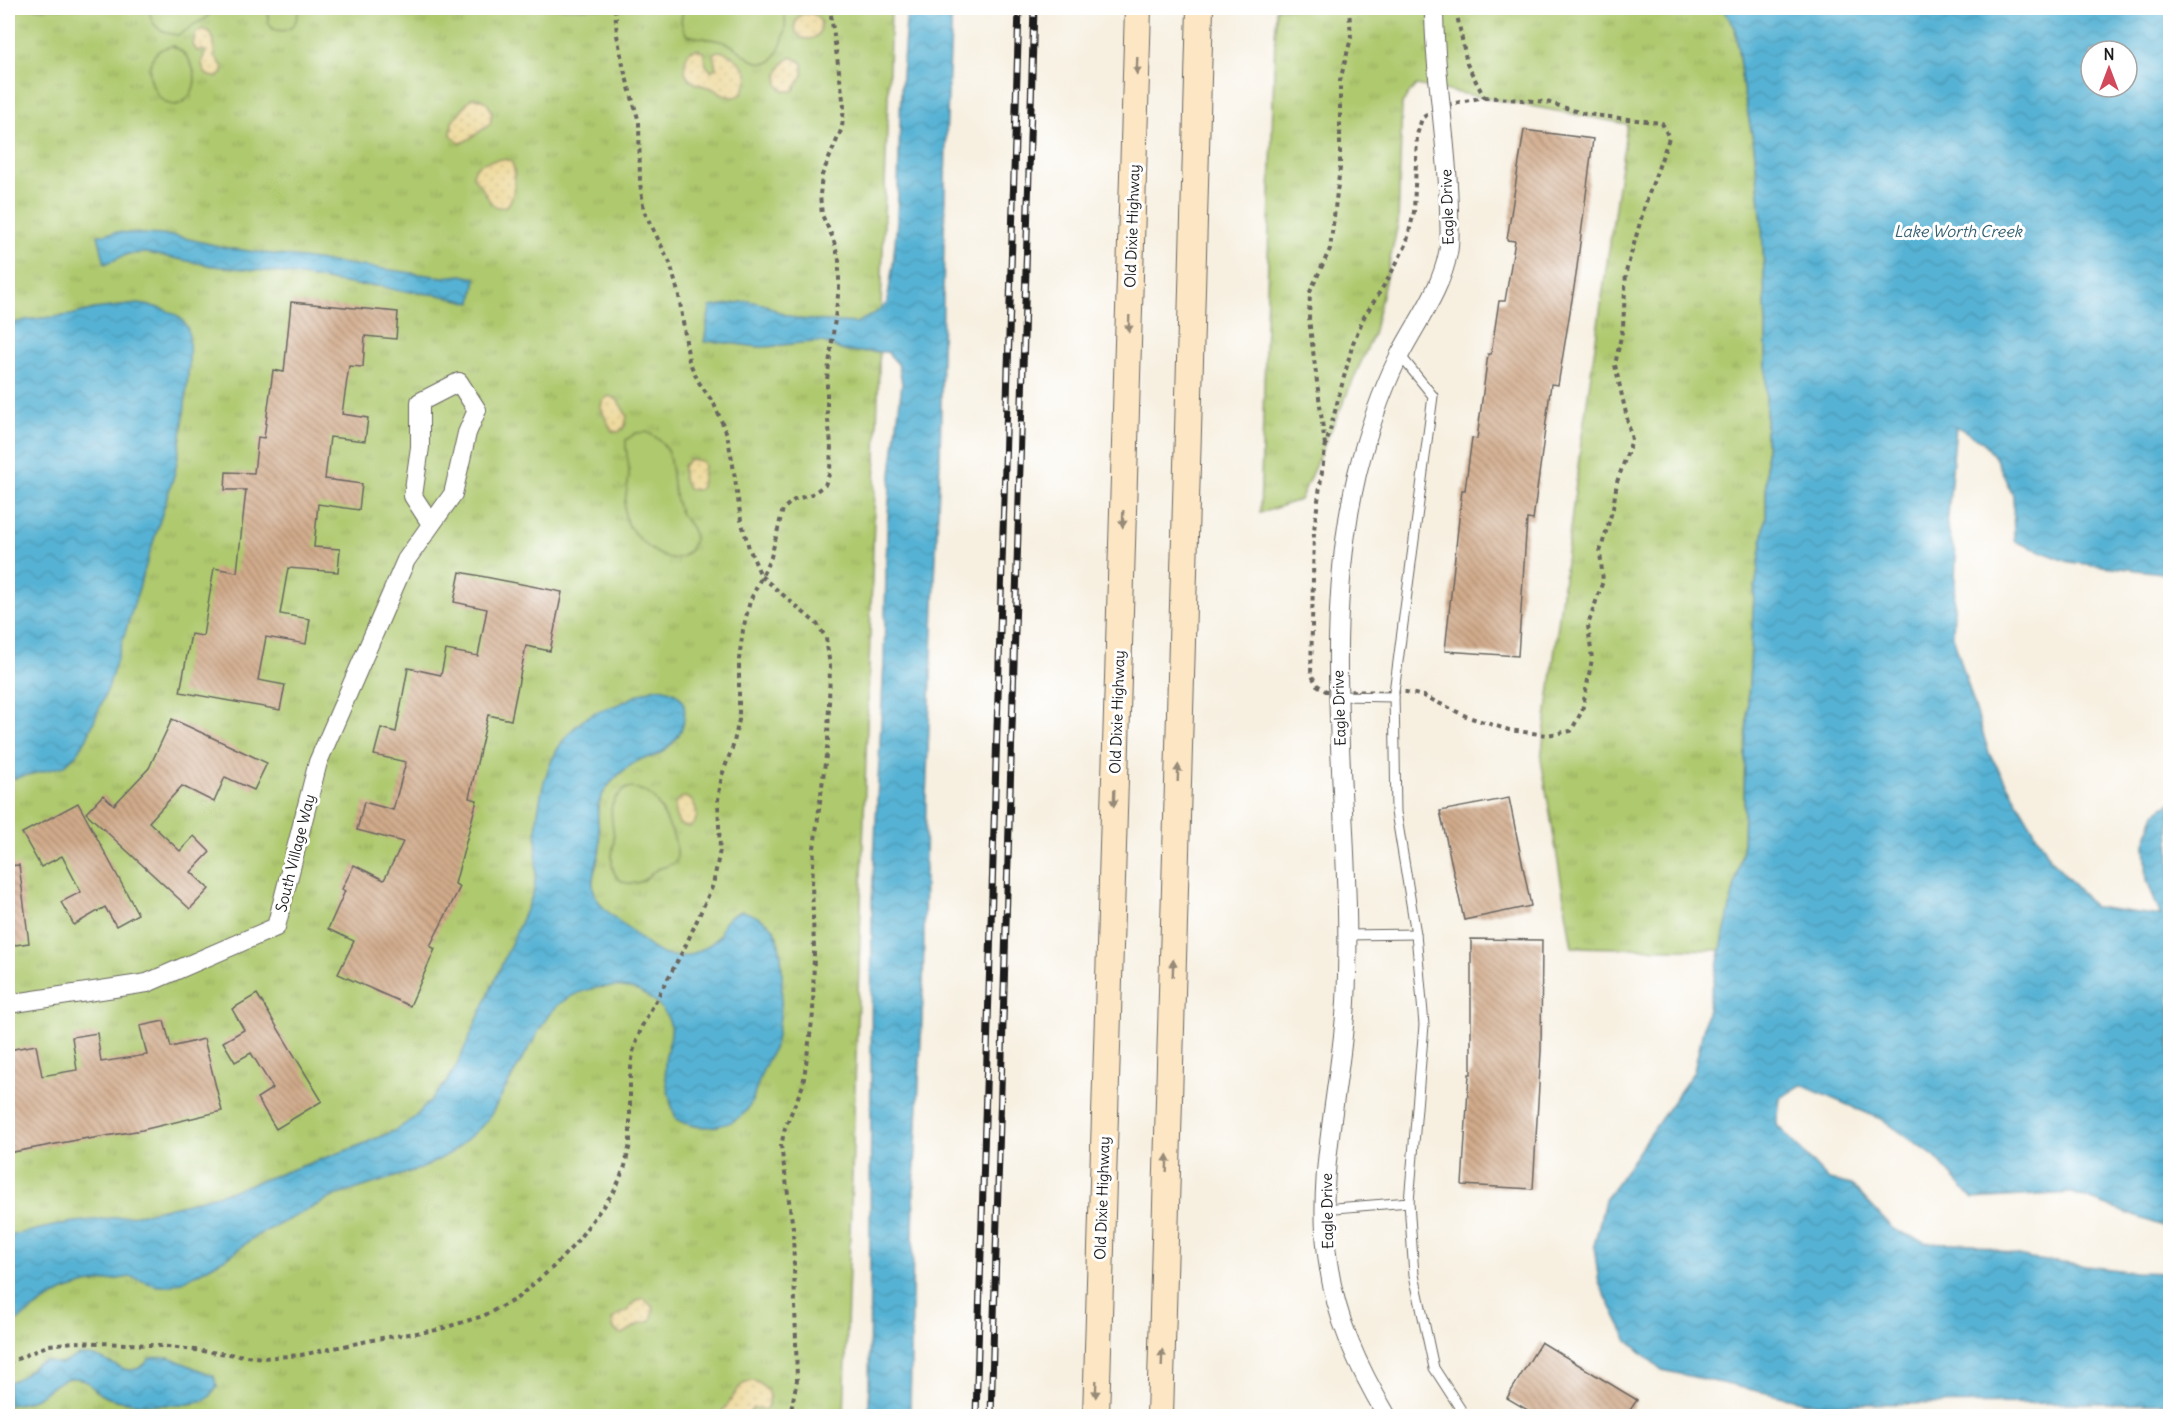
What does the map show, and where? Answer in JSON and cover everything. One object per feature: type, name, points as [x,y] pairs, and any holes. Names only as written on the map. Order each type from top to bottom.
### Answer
[{"type":"main road","name":"Old Dixie Highway","points":[[1095,1416],[1138,8]]},
{"type":"main road","points":[[1160,1416],[1200,8]]},
{"type":"street","name":"Eagle Drive","points":[[1387,1416],[1362,1373],[1343,1326],[1327,1260],[1323,1209],[1325,1175],[1346,1004],[1347,935],[1338,694],[1339,605],[1349,514],[1357,474],[1370,429],[1383,392],[1400,355],[1428,305],[1444,270],[1449,251],[1449,186],[1434,34],[1434,8]]},
{"type":"street","name":"South Village Way","points":[[8,1004],[147,983],[276,927],[318,762],[406,560],[453,494],[467,433],[477,410],[459,382],[420,402],[420,447],[413,496],[431,524]]},
{"type":"lane","points":[[1400,355],[1433,396],[1394,695],[1396,812],[1416,934],[1424,1024],[1409,1202],[1414,1275],[1434,1368],[1465,1416]]},
{"type":"lane","points":[[1338,694],[1394,695]]},
{"type":"lane","points":[[1347,935],[1416,934]]},
{"type":"lane","points":[[1323,1209],[1409,1202]]},
{"type":"path","points":[[615,8],[617,35],[624,70],[639,122],[640,183],[644,211],[670,263],[679,296],[689,361],[698,381],[714,404],[727,434],[741,520],[749,548],[762,576],[818,625],[826,638],[830,666],[828,740],[814,848],[812,884],[813,1014],[802,1085],[784,1128],[781,1146],[790,1205],[794,1256],[797,1380],[790,1416]]},
{"type":"path","points":[[8,1363],[49,1345],[74,1342],[150,1345],[263,1358],[301,1355],[437,1329],[483,1316],[516,1299],[552,1269],[615,1190],[625,1166],[630,1144],[630,1076],[633,1052],[642,1026],[684,949],[713,885],[720,850],[718,800],[722,775],[733,746],[739,720],[740,659],[743,630],[750,601],[771,557],[783,509],[794,500],[812,494],[825,485],[830,472],[831,444],[827,412],[827,380],[839,288],[839,260],[833,238],[822,215],[819,195],[822,175],[842,128],[844,106],[830,8]]},
{"type":"path","points":[[1325,449],[1309,310],[1310,292],[1330,249],[1340,168],[1340,81],[1352,38],[1349,8]]},
{"type":"path","points":[[1456,8],[1467,64],[1484,97]]},
{"type":"path","points":[[1484,97],[1546,102],[1585,114],[1662,123],[1669,138],[1645,205],[1626,272],[1623,327],[1615,365],[1632,440],[1617,482],[1613,508],[1600,552],[1603,581],[1588,625],[1592,659],[1582,711],[1571,731],[1547,735],[1509,730],[1468,717],[1424,696],[1406,692],[1394,695],[1338,694],[1326,691],[1317,685],[1311,674],[1314,530],[1325,449],[1353,343],[1360,325],[1406,245],[1414,212],[1417,135],[1422,118],[1441,106],[1484,97]]},
{"type":"green space","points":[[8,8],[891,8],[844,1416],[8,1416]]},
{"type":"green space","points":[[149,8],[211,8],[206,18],[178,35],[161,31],[154,24]]},
{"type":"green space","points":[[268,8],[299,8],[297,19],[289,29],[284,31],[273,29],[268,22]]},
{"type":"green space","points":[[684,8],[784,8],[785,30],[782,43],[771,62],[754,61],[724,42],[687,35],[681,22]]},
{"type":"green space","points":[[1276,8],[1722,8],[1735,27],[1743,89],[1754,145],[1762,224],[1766,326],[1766,516],[1754,595],[1745,753],[1743,848],[1721,950],[1572,947],[1541,759],[1581,443],[1627,124],[1416,85],[1402,103],[1398,224],[1373,335],[1300,500],[1260,513]]},
{"type":"green space","points":[[173,46],[189,61],[193,68],[195,82],[189,96],[179,104],[168,104],[159,97],[150,73],[151,61],[159,51]]},
{"type":"green space","points":[[647,432],[656,437],[667,449],[678,507],[693,532],[692,546],[681,557],[664,556],[647,546],[629,526],[626,519],[625,506],[629,472],[626,440],[636,433]]},
{"type":"green space","points":[[627,788],[644,791],[654,799],[669,825],[677,854],[672,864],[656,870],[637,883],[620,880],[613,869],[612,862],[614,841],[612,806],[619,794]]},
{"type":"sand","points":[[808,13],[817,17],[821,26],[817,35],[808,39],[799,35],[795,26],[799,17]]},
{"type":"sand","points":[[202,29],[210,32],[214,41],[215,57],[223,67],[223,73],[217,77],[205,73],[202,60],[206,52],[197,51],[193,45],[195,34]]},
{"type":"sand","points":[[697,49],[703,52],[706,65],[711,71],[716,68],[713,54],[717,51],[727,53],[740,64],[748,77],[742,94],[730,97],[689,79],[685,71],[686,59],[690,51]]},
{"type":"sand","points":[[792,57],[803,63],[803,75],[793,91],[784,91],[778,85],[779,72],[782,65]]},
{"type":"sand","points":[[471,98],[477,98],[488,105],[491,113],[490,124],[460,143],[451,135],[452,122]]},
{"type":"sand","points":[[502,159],[511,161],[513,166],[514,190],[507,206],[498,207],[492,203],[473,176],[480,164]]},
{"type":"sand","points":[[609,396],[617,399],[627,416],[625,426],[619,432],[612,431],[601,409],[602,401]]},
{"type":"sand","points":[[690,459],[701,461],[704,465],[701,487],[698,490],[689,489],[683,479],[683,466]]},
{"type":"sand","points":[[684,797],[690,799],[696,810],[697,817],[690,827],[680,825],[674,809],[677,802]]},
{"type":"sand","points":[[643,1298],[654,1308],[651,1321],[639,1324],[623,1334],[616,1332],[612,1320],[627,1311],[637,1300]]},
{"type":"sand","points":[[754,1381],[763,1386],[768,1393],[769,1401],[765,1410],[753,1408],[749,1413],[750,1416],[717,1416],[727,1406],[740,1386]]},
{"type":"water","points":[[907,8],[952,8],[946,138],[940,460],[926,799],[923,999],[914,1188],[910,1416],[869,1416],[872,900],[884,661],[887,528],[902,383],[898,364],[887,352],[845,351],[820,342],[759,347],[704,342],[710,307],[749,301],[766,305],[798,319],[856,323],[874,314],[887,303],[897,221],[901,88]]},
{"type":"water","name":"Lake Worth Creek","points":[[1722,8],[2170,8],[2170,579],[2162,573],[2069,562],[2014,541],[2013,496],[1995,457],[1982,441],[1956,426],[1947,527],[1956,556],[1953,636],[1989,753],[2050,858],[2094,907],[2161,916],[2147,880],[2145,844],[2155,813],[2170,803],[2170,1229],[2072,1193],[1973,1199],[1935,1157],[1883,1120],[1801,1085],[1780,1098],[1777,1125],[1829,1180],[1852,1185],[1893,1229],[1925,1242],[1974,1244],[2031,1259],[2135,1272],[2170,1273],[2170,1403],[1816,1404],[1662,1370],[1628,1341],[1599,1283],[1594,1246],[1605,1200],[1694,1071],[1743,848],[1745,753],[1754,595],[1766,516],[1766,326],[1762,224],[1754,145],[1743,89],[1735,27]]},
{"type":"water","points":[[116,232],[176,236],[227,248],[442,277],[462,275],[476,278],[472,303],[439,295],[395,290],[381,286],[356,285],[276,272],[213,266],[147,253],[128,254],[105,264],[98,235]]},
{"type":"water","points":[[138,304],[172,313],[187,327],[188,375],[175,472],[108,688],[87,738],[77,754],[64,766],[8,780],[8,325],[25,320]]},
{"type":"water","points":[[656,688],[671,691],[680,698],[685,709],[681,729],[672,744],[652,757],[637,761],[611,783],[602,796],[598,814],[600,848],[593,880],[594,889],[596,898],[607,912],[647,945],[666,955],[688,955],[705,947],[720,935],[727,919],[742,911],[754,915],[773,928],[782,965],[779,1026],[774,1047],[751,1102],[741,1116],[726,1124],[709,1127],[691,1125],[676,1119],[665,1076],[671,1026],[663,1010],[646,996],[628,988],[607,987],[587,990],[568,998],[552,1011],[489,1118],[451,1153],[423,1168],[335,1196],[256,1236],[231,1255],[184,1281],[169,1286],[157,1286],[131,1277],[86,1284],[64,1291],[8,1327],[8,1236],[67,1223],[136,1215],[231,1191],[353,1148],[396,1130],[415,1117],[447,1082],[457,1065],[533,894],[539,804],[553,758],[570,732],[582,721],[598,711]]},
{"type":"water","points":[[79,1355],[94,1356],[130,1370],[137,1369],[150,1358],[169,1357],[214,1376],[217,1387],[205,1400],[168,1405],[109,1398],[100,1394],[83,1380],[68,1378],[31,1400],[8,1405],[8,1383],[24,1375],[37,1363],[45,1361],[61,1364]]},
{"type":"building","points":[[1524,130],[1593,139],[1576,275],[1558,385],[1551,384],[1533,520],[1527,519],[1518,656],[1445,651],[1462,490],[1465,490],[1472,438],[1477,439],[1488,354],[1491,354],[1499,301],[1505,301],[1515,241],[1507,240]]},
{"type":"building","points":[[291,302],[398,312],[396,339],[365,336],[363,367],[349,366],[342,414],[368,418],[365,441],[330,437],[325,479],[362,484],[359,510],[318,504],[314,547],[340,549],[338,572],[288,568],[280,614],[310,619],[306,644],[266,637],[258,680],[285,685],[280,710],[180,692],[191,634],[203,636],[214,568],[237,572],[246,490],[225,490],[226,472],[254,473],[258,437],[264,438],[273,370],[284,372]]},
{"type":"building","points":[[460,572],[562,592],[550,651],[526,646],[511,720],[488,715],[469,798],[477,800],[455,884],[460,887],[430,946],[435,949],[410,1006],[338,974],[354,941],[328,929],[345,891],[342,889],[354,865],[384,880],[403,842],[357,830],[364,802],[393,810],[406,762],[374,755],[381,728],[396,732],[408,668],[441,675],[446,650],[478,656],[487,609],[454,602]]},
{"type":"building","points":[[172,719],[267,763],[254,790],[225,777],[214,802],[182,786],[149,822],[180,851],[194,836],[210,852],[191,872],[209,889],[190,909],[86,813],[103,795],[114,805],[149,768]]},
{"type":"building","points":[[1509,798],[1531,906],[1464,920],[1440,811]]},
{"type":"building","points":[[78,803],[138,914],[116,926],[105,907],[74,925],[61,902],[81,892],[62,856],[41,867],[22,833]]},
{"type":"building","points":[[19,865],[29,943],[8,946],[8,866]]},
{"type":"building","points":[[1471,939],[1542,940],[1541,1051],[1533,1189],[1462,1185],[1469,1074],[1471,1074]]},
{"type":"building","points":[[257,994],[322,1101],[276,1129],[257,1098],[273,1088],[251,1053],[235,1062],[223,1042],[244,1030],[232,1009]]},
{"type":"building","points":[[164,1021],[171,1047],[204,1039],[222,1111],[142,1130],[8,1153],[8,1050],[36,1045],[42,1076],[77,1070],[72,1037],[97,1033],[101,1062],[147,1055],[140,1026]]},
{"type":"building","points":[[1541,1342],[1637,1400],[1626,1416],[1538,1416],[1507,1398]]},
{"type":"railway","points":[[976,1416],[1019,8]]},
{"type":"railway","points":[[991,1416],[1034,8]]}]
